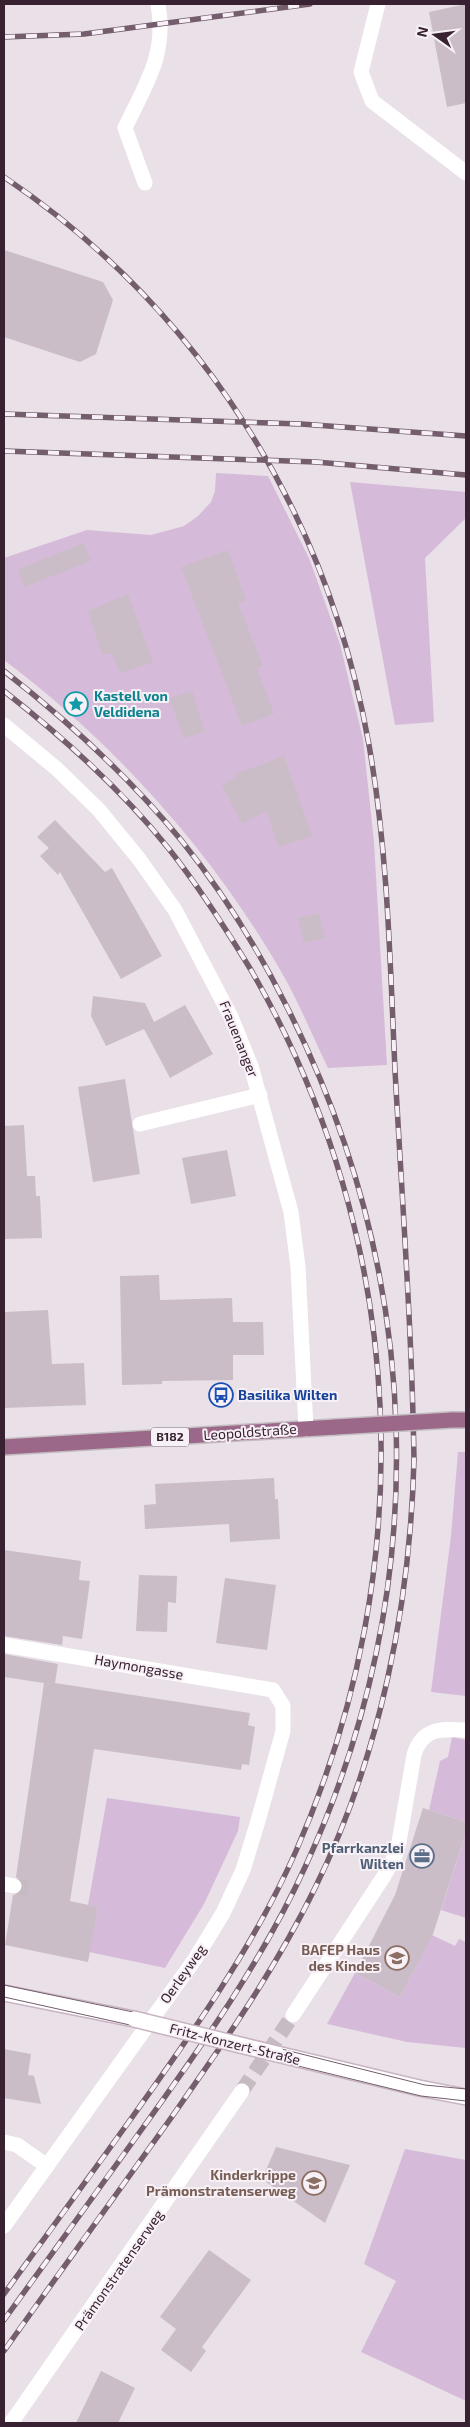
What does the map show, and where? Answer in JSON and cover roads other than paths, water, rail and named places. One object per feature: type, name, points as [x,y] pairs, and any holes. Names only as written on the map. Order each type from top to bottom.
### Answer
[{"type":"main road","name":"Leopoldstraße","points":[[4,1447],[459,1420]]},
{"type":"street","points":[[145,183],[125,128],[158,56],[162,24],[158,4]]},
{"type":"street","points":[[378,4],[361,72],[372,101],[466,173]]},
{"type":"street","name":"Frauenanger","points":[[4,725],[56,769],[99,810],[139,859],[175,910],[204,962],[231,1017],[251,1066],[260,1095],[291,1212],[298,1267],[306,1429]]},
{"type":"street","points":[[140,1124],[260,1095]]},
{"type":"street","name":"Haymongasse","points":[[4,1645],[273,1690]]},
{"type":"street","name":"Oerleyweg","points":[[4,2226],[195,1959],[223,1913],[246,1861],[283,1731],[283,1706],[273,1690]]},
{"type":"street","points":[[293,2015],[384,1876],[395,1856],[414,1755],[420,1741],[437,1730],[466,1730]]},
{"type":"street","name":"Fritz-Konzert-Straße","points":[[4,1993],[134,2019],[419,2088],[466,2097]]},
{"type":"street","name":"Prämonstratenserweg","points":[[11,2423],[242,2091]]},
{"type":"street","points":[[4,2142],[17,2146],[47,2166]]},
{"type":"tunnel","points":[[14,1886],[28,1889]]},
{"type":"tunnel","points":[[242,2091],[293,2015]]},
{"type":"tram line","points":[[4,1985],[138,2013],[425,2085],[466,2089]]},
{"type":"tram line","points":[[4,1997],[130,2025],[421,2096],[466,2101]]},
{"type":"railway","points":[[4,37],[84,34],[310,4]]},
{"type":"railway","points":[[4,177],[74,230],[138,289],[195,354],[245,423],[287,498],[322,577],[350,659],[369,745],[384,866],[409,1314],[414,1460],[406,1570],[387,1680],[374,1733],[357,1786],[338,1838],[315,1888],[266,1977],[229,2034],[4,2351]]},
{"type":"railway","points":[[4,414],[301,424],[466,436]]},
{"type":"railway","points":[[4,451],[316,462],[466,475]]},
{"type":"railway","points":[[4,671],[74,730],[119,772],[181,840],[211,879],[238,921],[287,1007],[333,1111],[366,1217],[387,1325],[396,1433],[393,1542],[376,1651],[348,1759],[306,1865],[271,1934],[231,2001],[142,2129],[4,2320]]},
{"type":"railway","points":[[4,691],[91,765],[151,827],[202,893],[251,970],[303,1074],[342,1182],[368,1293],[380,1405],[379,1518],[364,1631],[337,1742],[296,1851],[261,1921],[200,2020],[4,2294]]},
{"type":"place","name":"Kastell von Veldidena","points":[[76,704]]},
{"type":"place","name":"Basilika Wilten","points":[[221,1395]]},
{"type":"place","name":"Pfarrkanzlei Wilten","points":[[422,1856]]},
{"type":"place","name":"BAFEP Haus des Kindes","points":[[397,1958]]},
{"type":"place","name":"Kinderkrippe Prämonstratenserweg","points":[[314,2183]]}]
